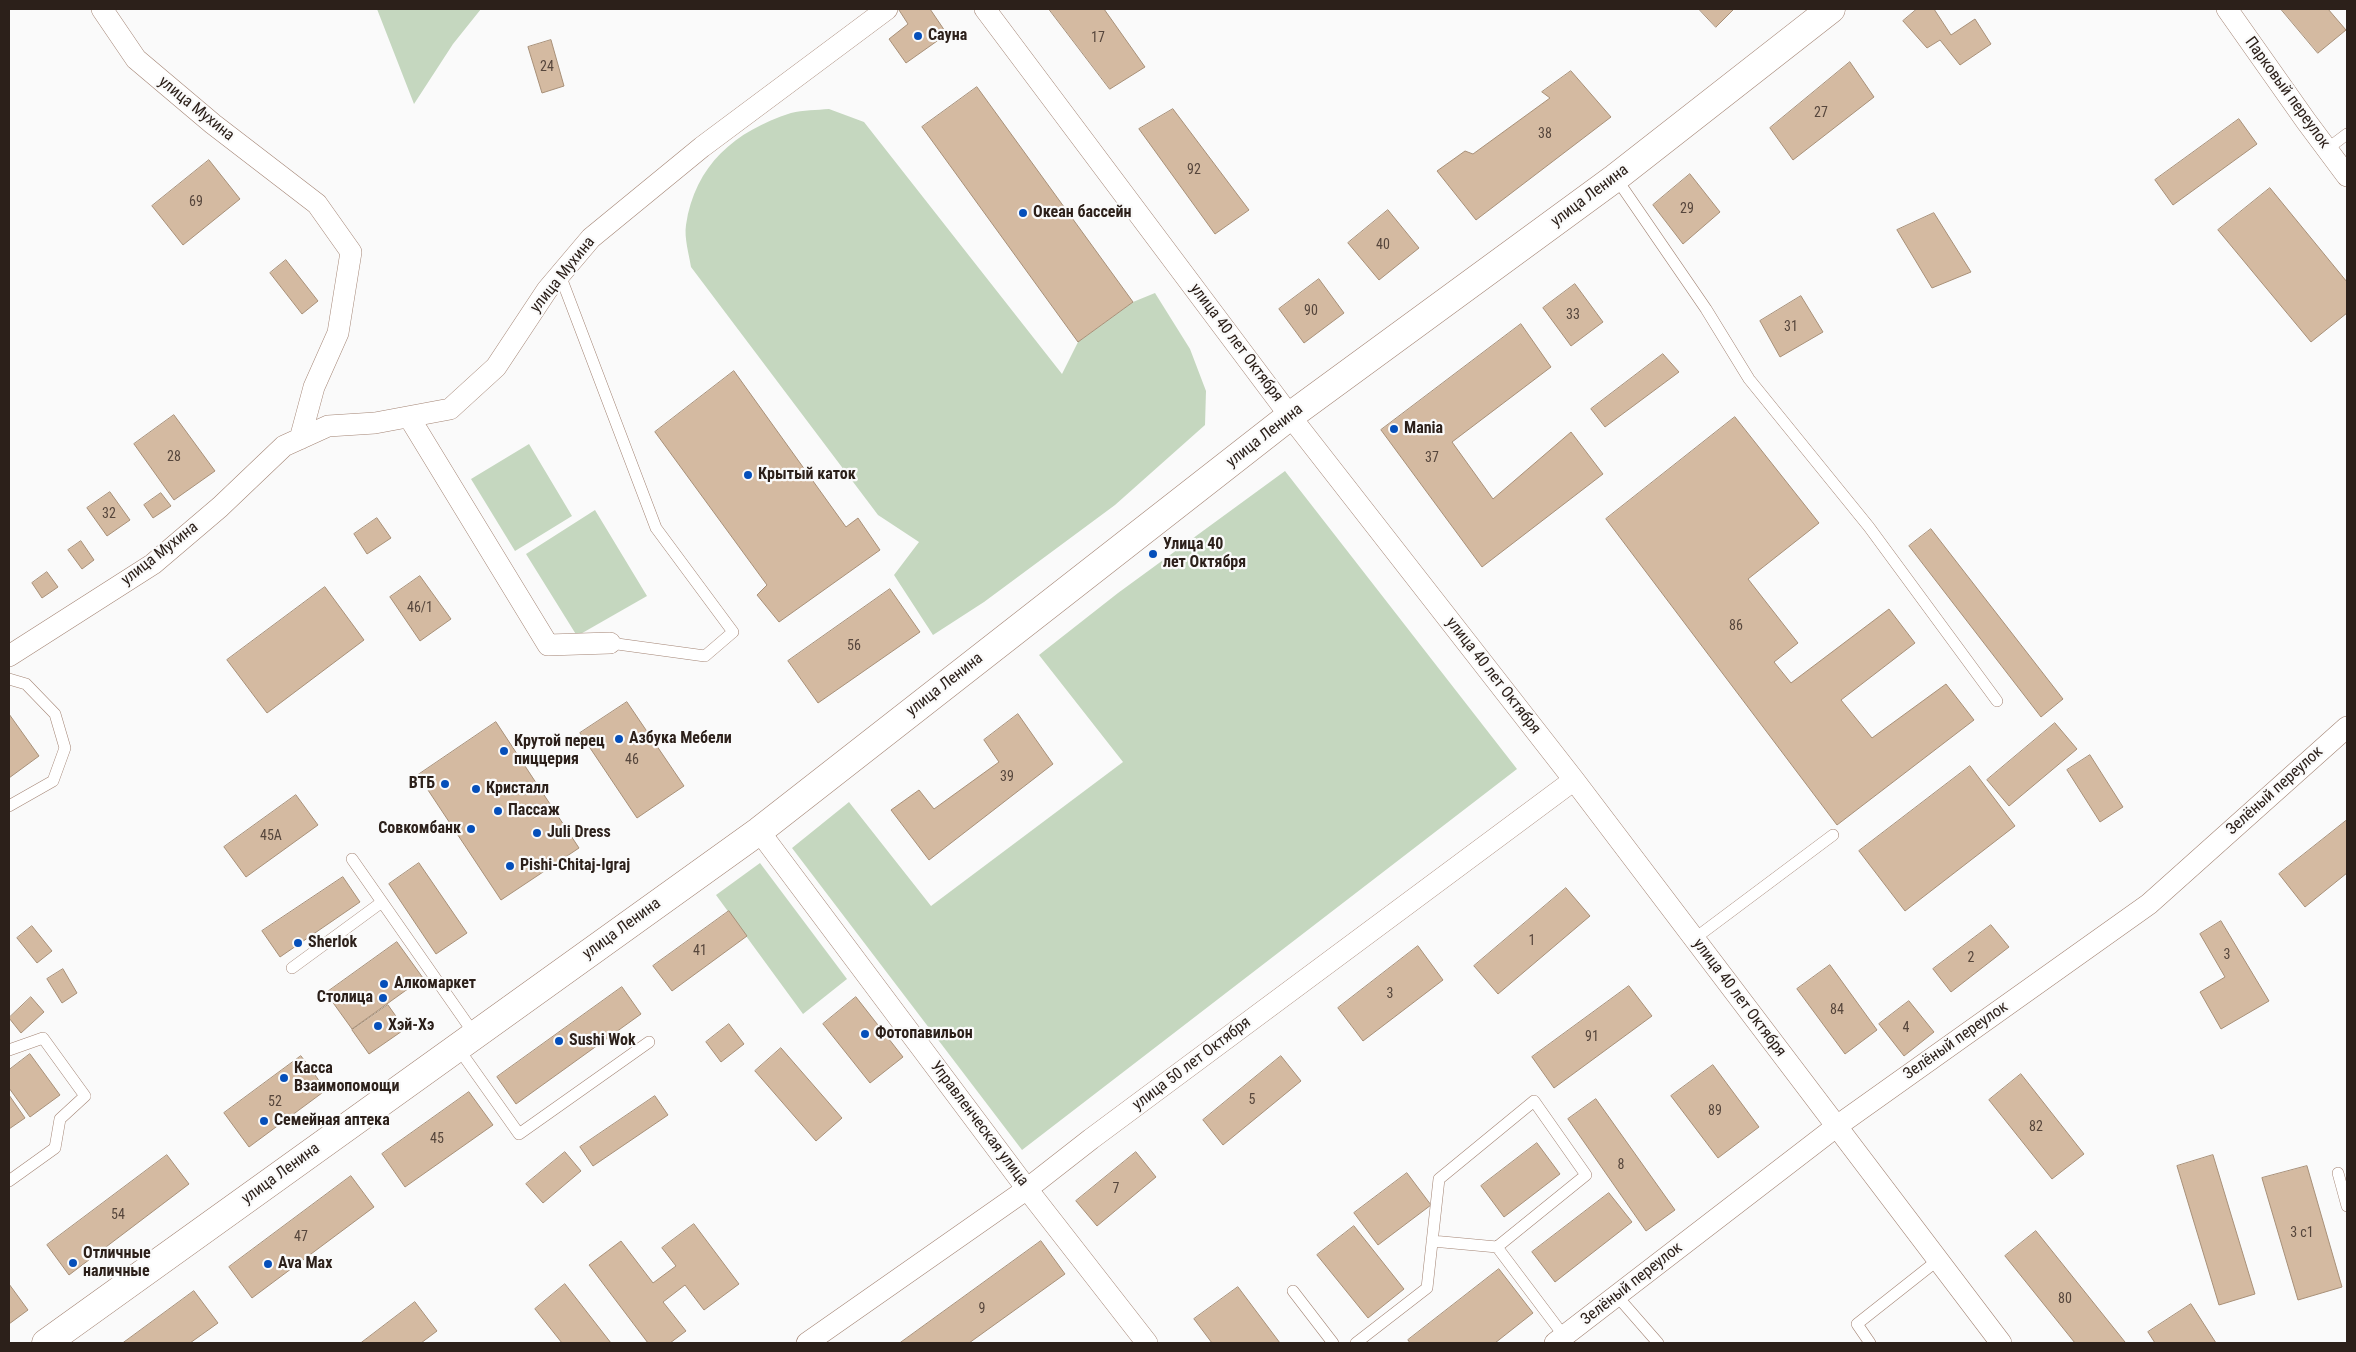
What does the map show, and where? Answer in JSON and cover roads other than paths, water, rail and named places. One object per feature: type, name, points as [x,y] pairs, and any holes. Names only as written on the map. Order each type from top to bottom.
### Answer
[{"type":"main road","name":"улица Ленина","points":[[46,1343],[759,831],[1290,416],[1615,178],[1831,9]]},
{"type":"street","name":"улица Мухина","points":[[102,9],[136,59],[213,124],[317,204],[351,252],[338,333],[314,387],[300,439]]},
{"type":"street","name":"улица Мухина","points":[[9,656],[153,564],[220,507],[284,446],[328,426],[375,423],[450,409],[496,366],[560,275],[591,238],[702,147],[887,9]]},
{"type":"street","name":"улица 40 лет Октября","points":[[985,9],[1290,416],[1574,780],[2001,1343]]},
{"type":"street","name":"Парковый переулок","points":[[2227,9],[2347,176]]},
{"type":"street","points":[[409,417],[548,645],[610,643]]},
{"type":"street","name":"Зелёный переулок","points":[[1560,1340],[1837,1126],[2149,904],[2347,727]]},
{"type":"street","name":"улица 50 лет Октября","points":[[807,1343],[1027,1188],[1574,780]]},
{"type":"street","name":"Управленческая улица","points":[[759,831],[1027,1188],[1147,1343]]},
{"type":"lane","points":[[2327,149],[2347,134]]},
{"type":"lane","points":[[1615,178],[1706,309],[1749,379],[1869,527],[1997,701]]},
{"type":"lane","points":[[560,275],[656,528],[733,632],[705,656],[610,643]]},
{"type":"lane","points":[[9,679],[26,684],[56,714],[64,748],[53,781],[9,806]]},
{"type":"lane","points":[[1694,939],[1833,835]]},
{"type":"lane","points":[[352,859],[382,902],[466,1041],[519,1134],[649,1042]]},
{"type":"lane","points":[[292,968],[382,902]]},
{"type":"lane","points":[[9,1050],[43,1038],[85,1096],[60,1119],[55,1148],[9,1181]]},
{"type":"lane","points":[[1356,1343],[1427,1288],[1432,1241],[1439,1179],[1534,1101],[1586,1175],[1497,1247],[1432,1241]]},
{"type":"lane","points":[[2338,1173],[2347,1206]]},
{"type":"lane","points":[[1497,1247],[1560,1340]]},
{"type":"lane","points":[[1870,1343],[1857,1324],[1938,1260]]},
{"type":"lane","points":[[1293,1291],[1334,1343]]},
{"type":"lane","points":[[1617,1296],[1658,1343]]},
{"type":"place","name":"Сауна","points":[[918,36]]},
{"type":"place","name":"Океан бассейн","points":[[1023,213]]},
{"type":"place","name":"Mania","points":[[1394,429]]},
{"type":"place","name":"Крытый каток","points":[[748,475]]},
{"type":"place","name":"Улица 40 лет Октября","points":[[1153,554]]},
{"type":"place","name":"Азбука Мебели","points":[[619,739]]},
{"type":"place","name":"Крутой перец пиццерия","points":[[504,751]]},
{"type":"place","name":"ВТБ","points":[[445,784]]},
{"type":"place","name":"Кристалл","points":[[476,789]]},
{"type":"place","name":"Пассаж","points":[[498,811]]},
{"type":"place","name":"Совкомбанк","points":[[471,829]]},
{"type":"place","name":"Juli Dress","points":[[537,833]]},
{"type":"place","name":"Pishi-Chitaj-Igraj","points":[[510,866]]},
{"type":"place","name":"Sherlok","points":[[298,943]]},
{"type":"place","name":"Алкомаркет","points":[[384,984]]},
{"type":"place","name":"Столица","points":[[383,998]]},
{"type":"place","name":"Хэй-Хэ","points":[[378,1026]]},
{"type":"place","name":"Фотопавильон","points":[[865,1034]]},
{"type":"place","name":"Sushi Wok","points":[[559,1041]]},
{"type":"place","name":"Касса Взаимопомощи","points":[[284,1078]]},
{"type":"place","name":"Семейная аптека","points":[[264,1121]]},
{"type":"place","name":"Отличные наличные","points":[[73,1263]]},
{"type":"place","name":"Ava Max","points":[[268,1264]]}]
